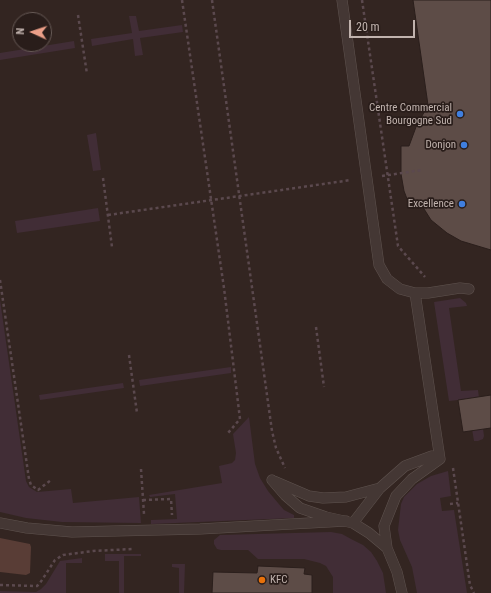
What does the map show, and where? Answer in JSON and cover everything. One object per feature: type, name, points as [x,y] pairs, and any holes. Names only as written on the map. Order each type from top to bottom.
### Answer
[{"type":"lane","points":[[342,0],[379,265],[387,279],[400,289],[415,293],[428,293],[460,288],[469,289]]},
{"type":"lane","points":[[415,293],[440,459]]},
{"type":"lane","points":[[0,523],[27,528],[72,532],[200,529],[350,522],[380,488],[405,466],[432,456],[440,459]]},
{"type":"lane","points":[[402,593],[397,572],[386,548],[384,526],[396,496],[412,479],[440,459]]},
{"type":"lane","points":[[380,488],[346,497],[323,498],[309,496],[272,480],[285,495],[300,508],[319,515],[350,522],[369,533],[386,548]]},
{"type":"path","points":[[182,0],[225,295],[240,419],[228,433]]},
{"type":"path","points":[[212,0],[273,437],[280,459],[290,473]]},
{"type":"path","points":[[362,0],[398,246],[426,278],[428,293]]},
{"type":"path","points":[[78,15],[87,74]]},
{"type":"path","points":[[108,215],[422,170]]},
{"type":"path","points":[[103,178],[112,247]]},
{"type":"path","points":[[0,280],[28,479],[31,485],[38,490],[51,480]]},
{"type":"path","points":[[316,327],[324,387]]},
{"type":"path","points":[[129,355],[137,413]]},
{"type":"path","points":[[141,469],[144,512]]},
{"type":"path","points":[[143,500],[171,499],[172,515],[165,515]]},
{"type":"path","points":[[450,504],[458,503]]},
{"type":"path","points":[[0,585],[37,586],[55,560],[63,555],[93,551],[139,548]]},
{"type":"shaded area","points":[[129,16],[136,16],[139,31],[182,25],[183,32],[140,38],[143,55],[135,56],[133,39],[92,46],[91,39],[132,33]]},
{"type":"shaded area","points":[[74,41],[75,48],[52,52],[52,45]]},
{"type":"shaded area","points":[[12,51],[50,52],[0,60],[0,53]]},
{"type":"shaded area","points":[[96,133],[101,170],[93,171],[87,135]]},
{"type":"shaded area","points":[[98,208],[100,221],[17,233],[15,221]]},
{"type":"shaded area","points":[[460,298],[466,303],[467,306],[449,308],[461,391],[478,390],[484,436],[483,439],[478,441],[474,441],[467,399],[449,401],[434,302]]},
{"type":"shaded area","points":[[0,300],[26,481],[29,487],[37,492],[71,489],[73,503],[139,497],[141,523],[62,522],[26,518],[0,512]]},
{"type":"shaded area","points":[[231,367],[231,373],[140,386],[139,380]]},
{"type":"shaded area","points":[[123,383],[124,388],[40,400],[39,395]]},
{"type":"shaded area","points":[[249,417],[255,464],[260,478],[278,503],[284,510],[294,515],[294,518],[151,524],[151,520],[177,519],[175,494],[150,497],[149,495],[222,483],[219,466],[232,463],[235,460],[236,453],[233,434]]},
{"type":"shaded area","points":[[448,471],[451,496],[440,498],[442,511],[454,510],[467,593],[417,593],[412,567],[400,540],[398,530],[401,504],[404,497],[417,484],[431,476]]},
{"type":"shaded area","points":[[331,532],[342,534],[363,545],[371,552],[383,573],[386,593],[333,593],[333,577],[326,566],[320,563],[304,559],[258,559],[248,550],[221,550],[217,549],[214,544],[214,540],[220,535]]},
{"type":"shaded area","points":[[0,538],[30,544],[30,573],[26,575],[0,572]]},
{"type":"shaded area","points":[[105,554],[141,554],[141,556],[124,556],[124,593],[119,593],[119,561],[105,561]]},
{"type":"shaded area","points":[[82,558],[82,563],[66,563],[66,593],[0,593],[0,591],[36,592],[46,584],[60,561]]},
{"type":"shaded area","points":[[172,564],[185,564],[184,593],[179,593],[179,568],[172,567]]},
{"type":"building","name":"Centre Commercial Bourgogne Sud","points":[[413,0],[491,0],[491,250],[461,241],[447,233],[431,220],[419,201],[409,204],[404,191],[401,174],[401,146],[409,146],[416,127],[428,105]]},
{"type":"building","points":[[491,395],[491,428],[463,432],[458,400]]},
{"type":"building","name":"KFC","points":[[258,566],[305,568],[304,574],[312,575],[312,593],[212,593],[213,572],[257,573]]},
{"type":"place","name":"Centre Commercial Bourgogne Sud","points":[[460,114]]},
{"type":"place","name":"Donjon","points":[[464,145]]},
{"type":"place","name":"Excellence","points":[[462,204]]},
{"type":"place","name":"KFC","points":[[262,580]]}]
